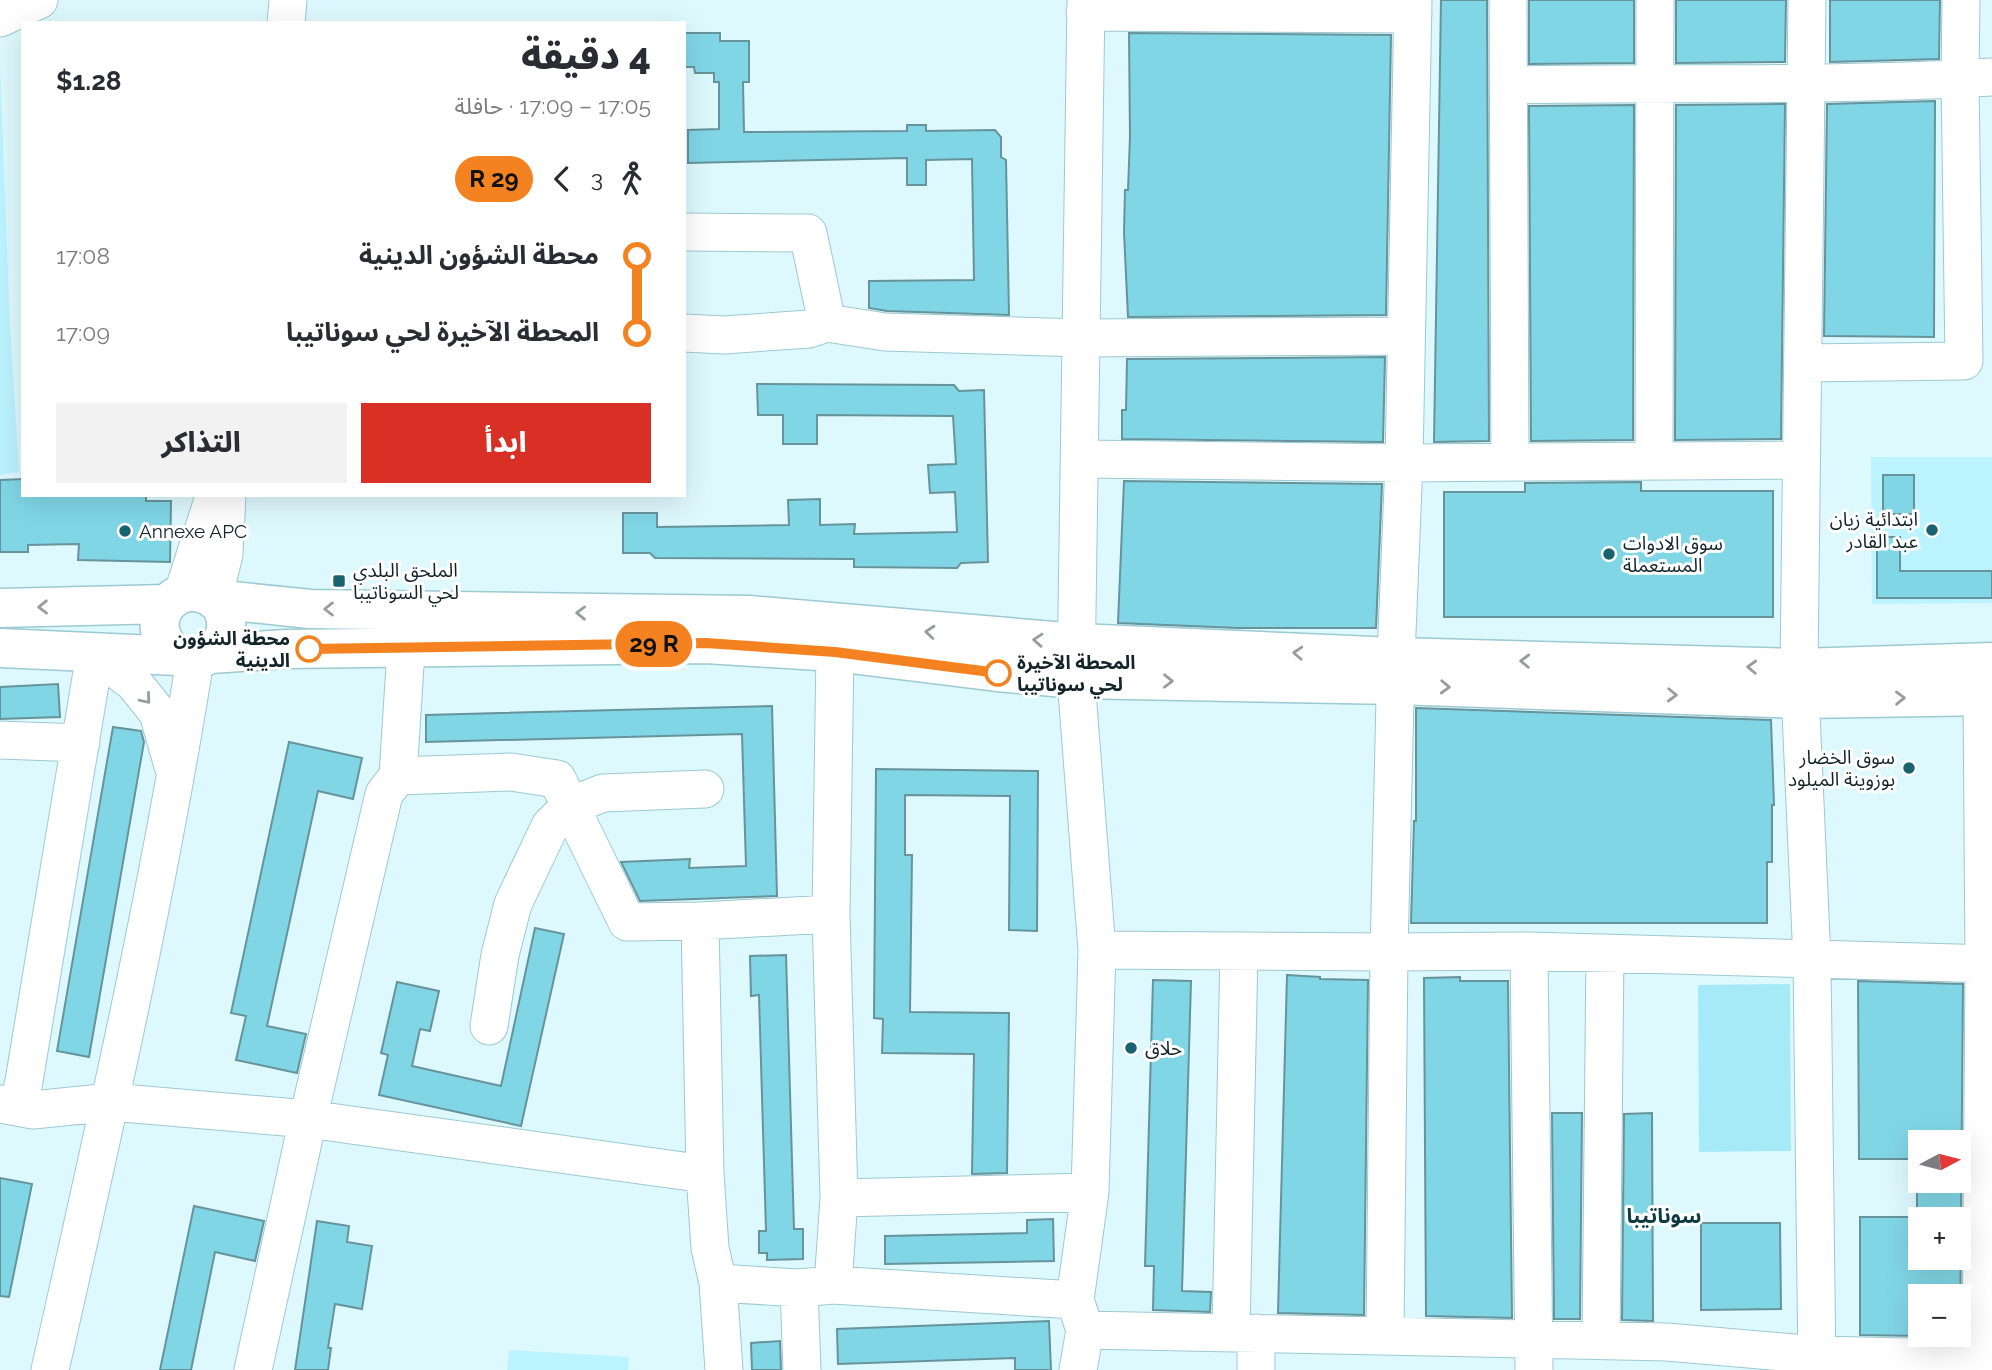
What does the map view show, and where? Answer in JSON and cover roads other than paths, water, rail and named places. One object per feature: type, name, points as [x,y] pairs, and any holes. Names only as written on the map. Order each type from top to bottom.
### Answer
[{"type":"main road","points":[[0,608],[203,600],[310,609],[408,629],[835,652],[998,673],[1077,661]]},
{"type":"main road","points":[[203,600],[221,607],[226,627],[219,647],[194,657],[163,642],[160,632],[161,612],[203,600]]},
{"type":"main road","points":[[0,649],[194,657],[286,649],[408,629],[749,615],[1077,661],[1800,684],[1989,685]]},
{"type":"street","points":[[0,18],[39,0]]},
{"type":"street","points":[[286,21],[288,0]]},
{"type":"street","points":[[1508,0],[1510,463]]},
{"type":"street","points":[[1654,461],[1655,0]]},
{"type":"street","points":[[1807,0],[1800,684],[1812,960],[1817,1363]]},
{"type":"street","points":[[1803,363],[1978,360],[1976,78],[1961,0]]},
{"type":"street","points":[[1077,1370],[1090,1192],[1097,950],[1077,661],[1086,4],[1413,7],[1390,952],[1385,1336]]},
{"type":"street","points":[[1510,85],[1806,83],[1976,78]]},
{"type":"street","points":[[686,232],[808,233],[827,323]]},
{"type":"street","points":[[686,333],[724,335],[809,329],[827,323],[885,332],[1082,338],[1405,336]]},
{"type":"street","points":[[1080,460],[1404,463],[1801,460]]},
{"type":"street","points":[[203,600],[214,497]]},
{"type":"street","points":[[203,600],[228,579],[224,554],[227,497]]},
{"type":"street","points":[[253,1370],[384,794],[398,776],[408,629]]},
{"type":"street","points":[[802,1370],[816,1286],[839,1198],[831,914],[835,652]]},
{"type":"street","points":[[176,778],[158,713],[133,682],[95,654],[24,1081],[9,1105],[33,1110],[111,1102],[308,1119],[705,1174]]},
{"type":"street","points":[[50,1370],[111,1102],[176,778],[194,657]]},
{"type":"street","points":[[718,1283],[816,1286],[1244,1333],[1385,1336],[1534,1355],[1601,1340],[1667,1356],[1817,1363],[1984,1363],[1989,685]]},
{"type":"street","points":[[0,740],[81,743]]},
{"type":"street","points":[[398,776],[512,772],[557,779],[627,922],[831,914]]},
{"type":"street","points":[[489,1026],[500,955],[513,904],[550,827],[570,806],[603,793],[705,789]]},
{"type":"street","points":[[700,921],[705,1174],[710,1248],[718,1283],[724,1370]]},
{"type":"street","points":[[1097,950],[1529,951],[1988,964]]},
{"type":"street","points":[[1239,951],[1244,1333],[1256,1370]]},
{"type":"street","points":[[1529,951],[1534,1355]]},
{"type":"street","points":[[1601,1340],[1605,953]]},
{"type":"street","points":[[839,1198],[1090,1192]]},
{"type":"place","name":"ابتدائية زيان عبد القادر","points":[[1932,530]]},
{"type":"place","name":"Annexe APC","points":[[125,531]]},
{"type":"place","name":"سوق الادوات المستعملة","points":[[1609,554]]},
{"type":"place","name":"الملحق البلدي لحي السوناتيبا","points":[[339,581]]},
{"type":"place","name":"محطة الشؤون الدينية","points":[[309,649]]},
{"type":"place","name":"المحطة الآخيرة لحي سوناتيبا","points":[[998,673]]},
{"type":"place","name":"سوق الخضار بوزوينة الميلود","points":[[1909,768]]},
{"type":"place","name":"حلاق","points":[[1131,1048]]},
{"type":"district","name":"سوناتيبا","points":[[1664,1215]]}]
